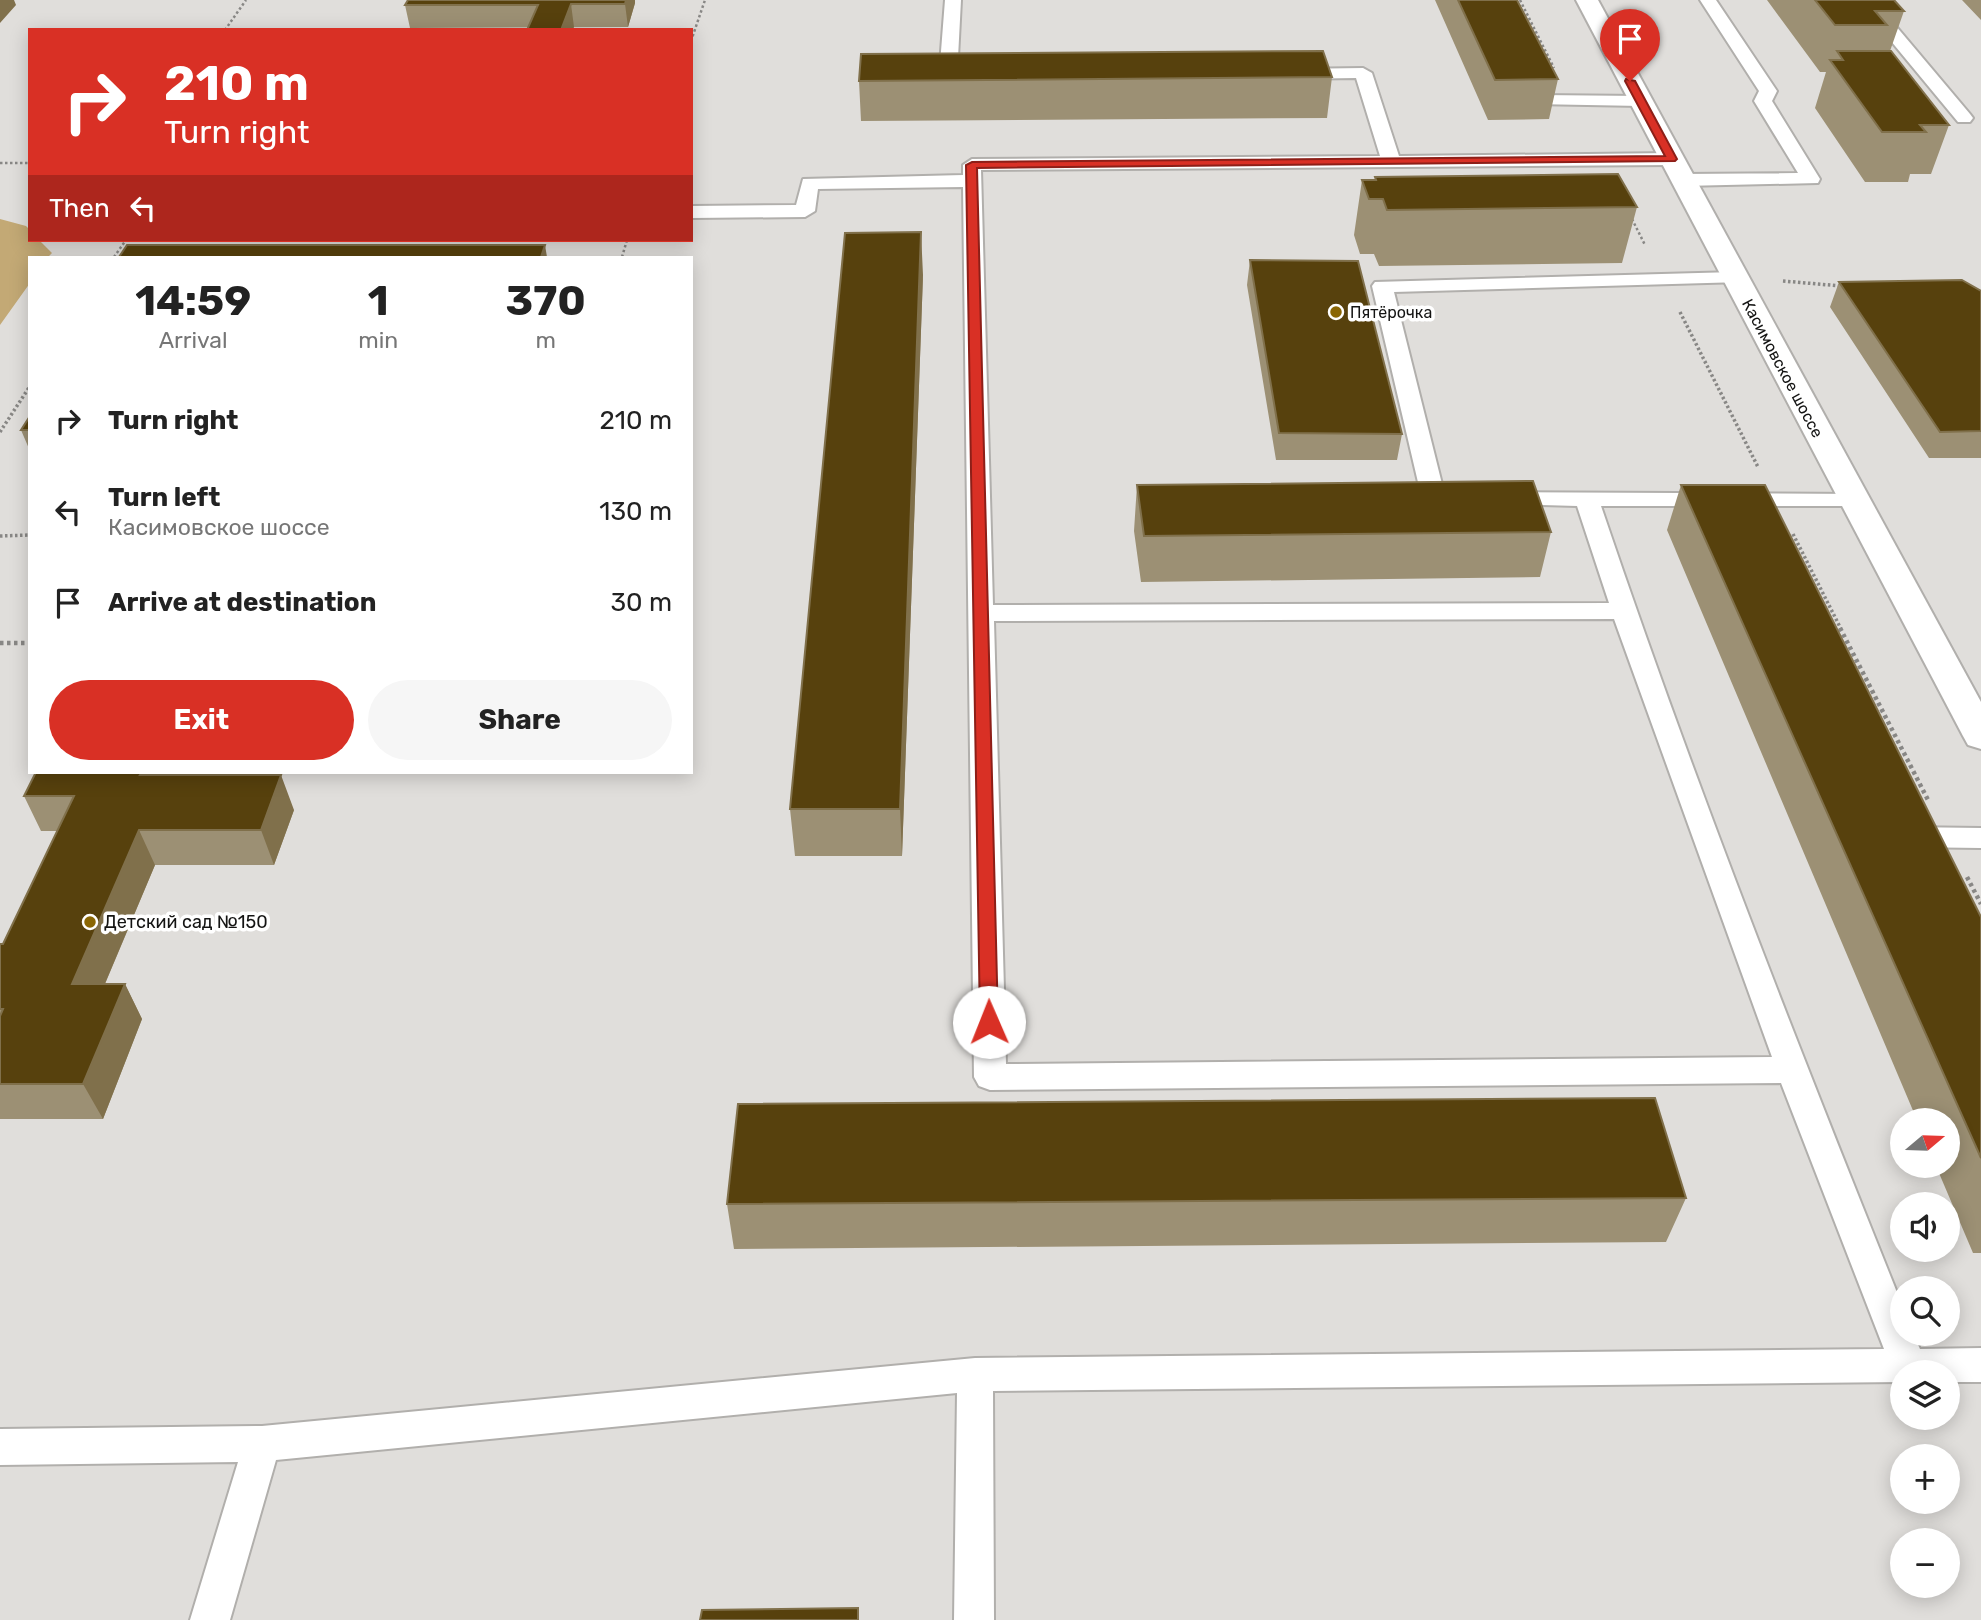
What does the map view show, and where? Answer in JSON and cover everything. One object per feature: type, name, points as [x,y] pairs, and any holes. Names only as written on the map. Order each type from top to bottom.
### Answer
[{"type":"street","name":"Касимовское шоссе","points":[[1587,0],[1981,736]]},
{"type":"lane","points":[[948,77],[953,0]]},
{"type":"lane","points":[[1708,0],[1768,91],[1763,100],[1811,179],[1677,169],[1601,160],[972,165],[990,1077],[1792,1070]]},
{"type":"lane","points":[[1865,0],[1964,118]]},
{"type":"lane","points":[[1280,74],[1363,73],[1391,161]]},
{"type":"lane","points":[[1539,100],[1641,101]]},
{"type":"lane","points":[[693,212],[805,211],[810,183],[972,181]]},
{"type":"lane","points":[[1735,278],[1382,286],[1433,495],[1587,499],[1853,499]]},
{"type":"lane","points":[[1587,499],[1624,611],[1792,1070],[1906,1360]]},
{"type":"lane","points":[[981,613],[1624,611]]},
{"type":"lane","points":[[1896,837],[1981,838]]},
{"type":"lane","points":[[0,1447],[262,1444],[975,1375],[1890,1365]]},
{"type":"lane","points":[[1960,1366],[1981,1366]]},
{"type":"lane","points":[[974,1620],[975,1375]]},
{"type":"lane","points":[[211,1620],[262,1444]]},
{"type":"path","points":[[226,28],[246,0]]},
{"type":"path","points":[[693,35],[705,0]]},
{"type":"path","points":[[1520,0],[1571,100]]},
{"type":"path","points":[[1601,160],[1981,904]]},
{"type":"path","points":[[0,163],[28,163]]},
{"type":"path","points":[[1735,278],[1844,286]]},
{"type":"path","points":[[0,432],[28,389]]},
{"type":"path","points":[[0,536],[28,536]]},
{"type":"path","points":[[0,643],[28,643]]},
{"type":"shaded area","points":[[0,219],[26,226],[28,242],[41,242],[52,253],[49,256],[28,256],[28,286],[0,325]]},
{"type":"building","points":[[408,0],[626,0],[625,4],[571,4],[562,28],[528,28],[538,5],[405,5]]},
{"type":"building","points":[[1458,0],[1517,0],[1558,79],[1495,80]]},
{"type":"building","points":[[1815,0],[1894,0],[1904,11],[1875,11],[1887,25],[1835,25]]},
{"type":"building","points":[[1323,51],[1332,77],[859,81],[861,54]]},
{"type":"building","points":[[1837,51],[1891,51],[1949,125],[1920,125],[1926,132],[1882,132],[1830,60],[1843,60]]},
{"type":"building","points":[[1618,174],[1637,207],[1387,210],[1383,199],[1369,199],[1362,180],[1376,180],[1375,177]]},
{"type":"building","points":[[921,232],[900,809],[790,809],[845,233]]},
{"type":"building","points":[[127,245],[545,245],[541,256],[120,256]]},
{"type":"building","points":[[1250,260],[1358,261],[1402,434],[1279,433]]},
{"type":"building","points":[[1962,280],[1981,291],[1981,431],[1940,432],[1839,282]]},
{"type":"building","points":[[28,419],[28,430],[21,430]]},
{"type":"building","points":[[1533,481],[1551,532],[1144,536],[1137,485]]},
{"type":"building","points":[[1681,485],[1765,485],[1981,917],[1981,1158]]},
{"type":"building","points":[[35,774],[281,775],[261,830],[139,830],[72,984],[125,984],[83,1084],[0,1084],[0,1016],[3,1009],[0,1009],[0,944],[3,944],[74,796],[24,796]]},
{"type":"building","points":[[1655,1098],[1686,1198],[727,1204],[738,1104]]},
{"type":"building","points":[[858,1608],[858,1620],[700,1620],[702,1610]]},
{"type":"place","name":"Пятёрочка","points":[[1336,312]]},
{"type":"place","name":"Детский сад №150","points":[[90,922]]},
{"type":"route","points":[[989,1022],[972,165],[1672,159],[1630,81]]}]
